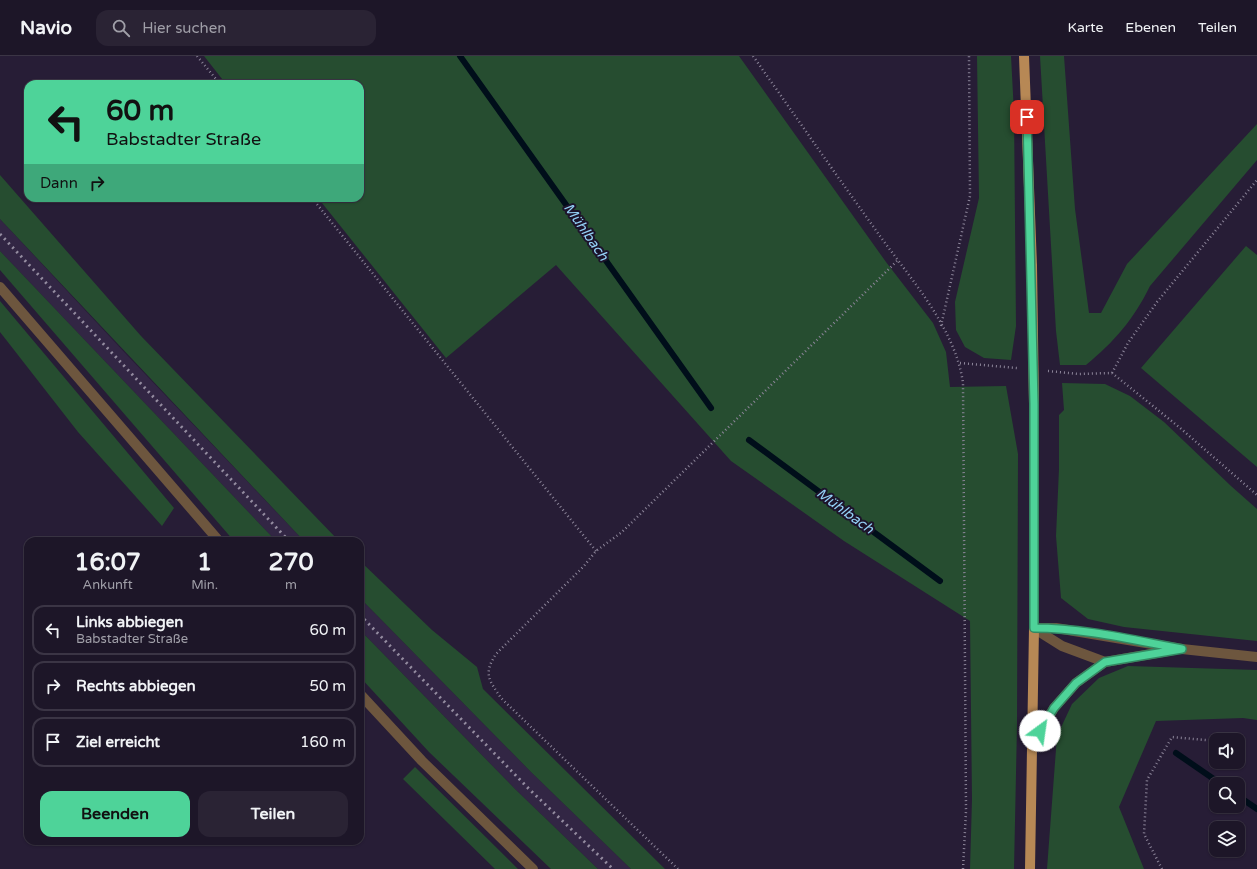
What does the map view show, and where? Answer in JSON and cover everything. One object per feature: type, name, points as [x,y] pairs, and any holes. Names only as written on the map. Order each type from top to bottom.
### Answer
[{"type":"main road","points":[[1024,56],[1032,266],[1034,404],[1034,628],[1030,869]]},
{"type":"street","points":[[0,287],[216,537]]},
{"type":"street","points":[[1034,628],[1056,628],[1095,633],[1182,649],[1257,656]]},
{"type":"street","points":[[1034,628],[1062,646],[1105,662]]},
{"type":"street","points":[[1033,743],[1054,708],[1076,683],[1105,662],[1182,649]]},
{"type":"street","points":[[364,698],[422,761],[533,869]]},
{"type":"path","points":[[197,56],[217,80]]},
{"type":"path","points":[[753,56],[897,261],[927,299],[960,363],[963,383],[966,811],[963,869]]},
{"type":"path","points":[[941,326],[970,196],[969,56]]},
{"type":"path","points":[[1112,373],[1128,343],[1157,302],[1257,180]]},
{"type":"path","points":[[315,202],[596,551]]},
{"type":"path","points":[[678,869],[501,698],[490,681],[488,666],[496,654],[584,566],[596,551],[622,532],[897,261]]},
{"type":"path","points":[[1079,374],[1112,373],[1179,426],[1257,495]]},
{"type":"path","points":[[1162,869],[1144,834],[1147,780],[1172,737],[1209,740]]},
{"type":"shaded area","points":[[0,219],[300,537],[272,537],[0,251]]},
{"type":"shaded area","points":[[364,602],[531,772],[631,869],[598,869],[515,789],[364,634]]},
{"type":"green space","points":[[204,56],[739,56],[886,262],[933,323],[946,352],[950,387],[1006,386],[1018,454],[1017,726],[1014,869],[970,869],[972,799],[970,621],[844,541],[731,461],[556,265],[446,358],[321,202],[364,202],[364,80],[223,80]]},
{"type":"green space","points":[[977,56],[1011,56],[1014,113],[1016,326],[1011,360],[984,358],[965,347],[956,330],[955,302],[979,198]]},
{"type":"green space","points":[[1040,56],[1064,56],[1075,209],[1089,313],[1101,313],[1127,264],[1257,124],[1257,160],[1150,286],[1137,309],[1114,339],[1086,365],[1060,365],[1056,331]]},
{"type":"green space","points":[[0,175],[141,336],[335,537],[300,537],[0,219]]},
{"type":"green space","points":[[1246,246],[1257,255],[1257,467],[1141,368]]},
{"type":"green space","points":[[0,251],[272,537],[231,537],[0,270]]},
{"type":"green space","points":[[0,301],[174,508],[162,526],[78,432],[0,332]]},
{"type":"green space","points":[[1062,383],[1105,384],[1130,396],[1164,422],[1257,509],[1257,641],[1124,627],[1088,619],[1061,598],[1056,536],[1059,469],[1059,415],[1064,410]]},
{"type":"green space","points":[[364,565],[432,630],[477,667],[483,689],[665,869],[631,869],[531,772],[364,602]]},
{"type":"green space","points":[[364,634],[515,789],[598,869],[551,869],[429,752],[364,681]]},
{"type":"green space","points":[[1128,666],[1257,670],[1257,720],[1243,718],[1156,721],[1119,807],[1144,869],[1047,869],[1057,736],[1072,704],[1099,678]]},
{"type":"green space","points":[[415,767],[518,869],[495,869],[403,779]]},
{"type":"waterway","name":"Mühlbach","points":[[460,56],[711,408]]},
{"type":"waterway","name":"Mühlbach","points":[[749,440],[940,581]]},
{"type":"waterway","name":"Mühlbach","points":[[1176,753],[1211,777]]},
{"type":"waterway","name":"Mühlbach","points":[[1245,801],[1257,809]]},
{"type":"railway","points":[[0,234],[285,537]]},
{"type":"railway","points":[[364,619],[529,789],[613,869]]},
{"type":"route","points":[[1027,117],[1032,266],[1034,404],[1034,628],[1056,628],[1103,634],[1182,649],[1105,662],[1076,683],[1054,708],[1040,731]]}]
